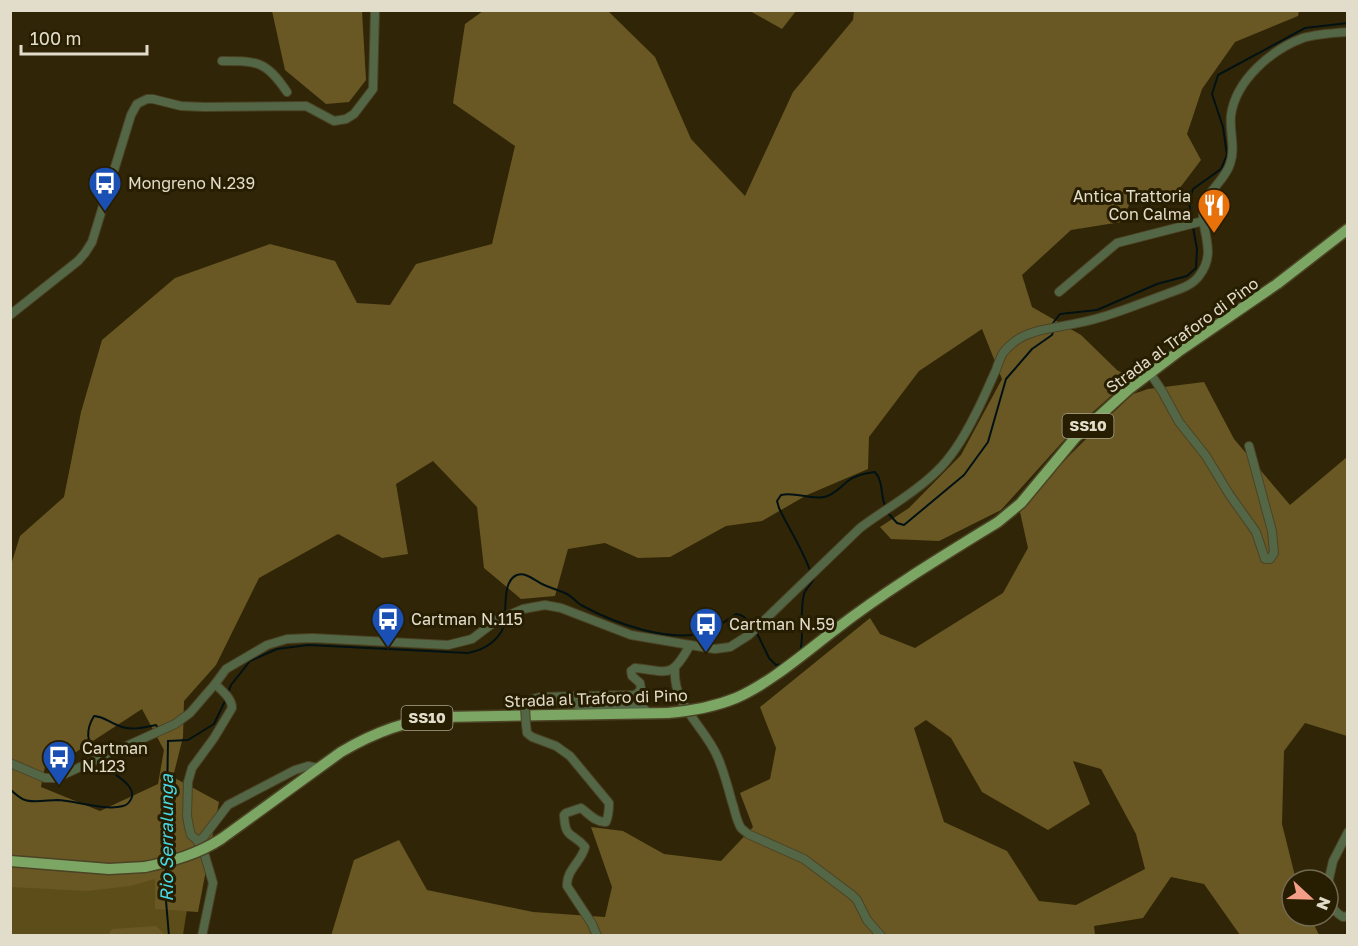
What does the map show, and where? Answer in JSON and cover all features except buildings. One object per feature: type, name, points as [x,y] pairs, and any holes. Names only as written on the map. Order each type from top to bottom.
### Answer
[{"type":"main road","name":"Strada al Traforo di Pino","points":[[10,861],[109,869],[145,867],[195,854],[221,839],[340,752],[360,740],[380,731],[423,718],[668,713],[698,710],[736,698],[772,677],[868,604],[1012,512],[1034,489],[1075,438],[1129,389],[1277,284],[1347,229]]},
{"type":"street","points":[[10,315],[78,261],[92,242],[131,115],[137,104],[153,99],[181,106],[204,107],[306,105],[334,121],[346,119],[354,114],[373,89],[375,10]]},
{"type":"street","points":[[10,763],[45,778],[56,778],[175,724],[190,713],[226,669],[267,645],[287,639],[312,638],[448,645],[472,639],[497,620],[523,609],[545,605],[561,608],[631,635],[715,649],[730,646],[749,635],[860,528],[902,500],[936,472],[953,453],[975,417],[1003,353],[1018,339],[1104,316],[1188,286],[1198,278],[1205,267],[1209,251],[1202,222],[1203,207],[1231,164],[1233,144],[1231,117],[1236,96],[1245,80],[1278,51],[1303,38],[1347,32]]},
{"type":"street","points":[[222,61],[258,63],[274,75],[297,106]]},
{"type":"street","points":[[1059,292],[1117,243],[1202,222]]},
{"type":"street","points":[[1150,373],[1179,422],[1206,456],[1256,532],[1265,559],[1270,559],[1274,553],[1272,531],[1249,446]]},
{"type":"street","points":[[690,645],[675,668],[674,677],[682,702],[692,720],[709,740],[717,756],[742,829],[748,834],[804,859],[852,895],[867,920],[881,936]]},
{"type":"street","points":[[597,936],[592,924],[567,886],[569,874],[583,854],[585,847],[566,831],[564,815],[581,808],[598,821],[606,822],[609,803],[570,756],[556,746],[532,737],[527,732],[526,701],[540,697],[634,695],[638,693],[641,686],[632,676],[634,668],[668,672],[675,668]]},
{"type":"street","points":[[202,936],[213,883],[205,856],[191,835],[187,816],[188,782],[192,768],[232,708],[230,699],[215,684]]},
{"type":"street","points":[[540,697],[578,705],[641,705],[648,713]]},
{"type":"street","points":[[196,840],[202,839],[228,806],[295,770],[308,766],[318,768]]},
{"type":"street","points":[[1331,868],[1347,832]]},
{"type":"shaded area","points":[[593,10],[609,12],[655,57],[691,139],[745,196],[793,92],[853,20],[854,11],[1299,11],[1298,16],[1235,42],[1202,89],[1187,134],[1201,160],[1170,201],[1132,199],[1121,222],[1071,230],[1022,275],[1032,307],[1081,335],[1117,370],[1131,378],[1075,428],[1001,510],[939,541],[891,539],[880,527],[909,508],[961,455],[1002,379],[982,329],[919,371],[869,437],[868,469],[807,495],[762,521],[726,526],[670,557],[638,558],[605,543],[568,549],[555,596],[521,599],[484,568],[477,507],[433,461],[396,484],[408,554],[382,558],[338,534],[259,578],[216,665],[184,701],[183,737],[173,777],[219,802],[198,912],[155,909],[155,879],[130,886],[88,891],[11,887],[10,568],[20,536],[64,497],[81,412],[102,340],[175,278],[270,244],[335,261],[357,303],[390,305],[416,264],[492,244],[515,146],[453,103],[465,24],[483,11]],"holes":[[[142,709],[164,750],[158,784],[100,811],[41,787],[46,761],[73,754]]]},
{"type":"shaded area","points":[[272,11],[362,11],[366,80],[349,102],[326,104],[285,70]]},
{"type":"shaded area","points":[[750,11],[796,11],[782,29]]},
{"type":"shaded area","points":[[1204,382],[1234,439],[1290,505],[1347,457],[1347,736],[1305,723],[1284,751],[1282,824],[1293,868],[1280,868],[1280,928],[1316,928],[1319,935],[1240,935],[1204,884],[1171,877],[1143,918],[1094,926],[1095,935],[331,936],[354,860],[399,840],[427,890],[533,912],[605,917],[612,887],[591,827],[623,831],[664,854],[721,861],[753,827],[740,793],[770,779],[776,748],[760,707],[870,618],[880,634],[915,648],[1003,593],[1028,548],[1020,512],[1057,468],[1133,394],[1148,389]],"holes":[[[926,720],[951,738],[982,792],[1048,830],[1090,804],[1073,761],[1101,769],[1136,834],[1145,869],[1076,905],[1039,901],[1007,851],[944,822],[914,728]]]},
{"type":"shaded area","points":[[10,860],[191,883],[183,935],[11,935]]},
{"type":"shaded area","points":[[156,926],[165,935],[108,935],[112,929]]},
{"type":"waterway","points":[[1192,221],[1189,202],[1193,189],[1221,169],[1227,155],[1223,127],[1212,94],[1218,75],[1305,28],[1348,23]]},
{"type":"waterway","points":[[1053,326],[1060,314],[1097,310],[1157,284],[1187,276],[1196,268],[1197,249],[1193,227]]},
{"type":"waterway","points":[[888,513],[897,523],[904,525],[964,475],[988,442],[1006,379],[1032,349],[1053,332]]},
{"type":"waterway","points":[[811,573],[779,508],[777,501],[781,495],[824,497],[834,493],[854,477],[875,472],[880,480],[886,508]]},
{"type":"waterway","points":[[505,613],[508,586],[513,578],[520,574],[527,575],[567,594],[594,612],[643,630],[661,634],[694,635],[709,631],[736,614],[744,617],[753,628]]},
{"type":"waterway","points":[[800,652],[803,601],[805,592],[814,578]]},
{"type":"waterway","points":[[228,693],[231,685],[250,661],[277,649],[308,645],[468,653],[492,642],[501,632],[505,619]]},
{"type":"waterway","points":[[757,633],[769,658],[776,665],[783,664]]},
{"type":"waterway","points":[[168,741],[188,740],[214,724],[226,699]]},
{"type":"waterway","points":[[96,756],[88,736],[89,726],[94,716],[126,728],[156,725],[159,729]]},
{"type":"waterway","name":"Rio Serralunga","points":[[166,858],[168,741]]},
{"type":"waterway","points":[[10,789],[28,801],[57,800],[99,807],[126,805],[132,797],[129,786],[99,761]]},
{"type":"waterway","name":"Rio Serralunga","points":[[166,867],[165,889],[169,936]]},
{"type":"place","name":"Mongreno N.239","points":[[105,212]]},
{"type":"place","name":"Antica Trattoria Con Calma","points":[[1214,234]]},
{"type":"place","name":"Cartman N.115","points":[[388,648]]},
{"type":"place","name":"Cartman N.59","points":[[706,653]]},
{"type":"place","name":"Cartman N.123","points":[[59,786]]}]
